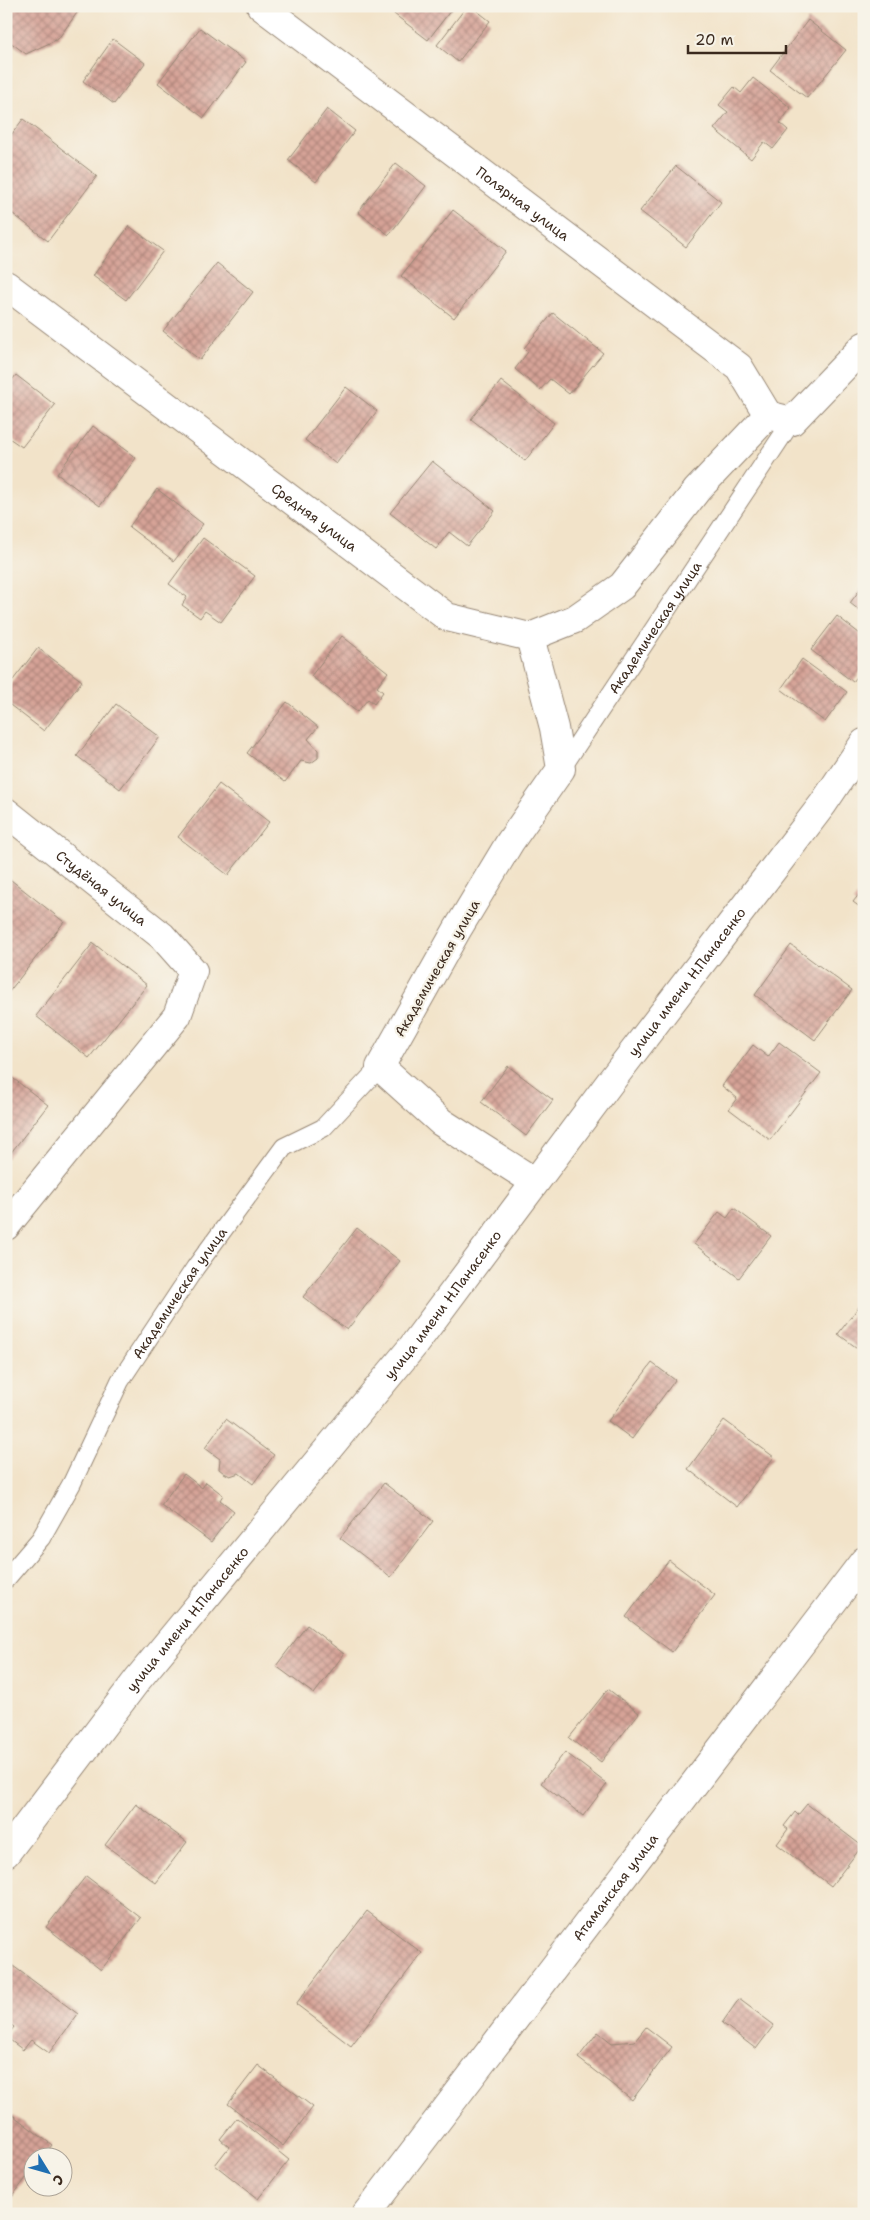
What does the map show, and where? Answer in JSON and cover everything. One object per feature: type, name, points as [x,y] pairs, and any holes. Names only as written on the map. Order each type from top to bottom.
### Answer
[{"type":"street","name":"Полярная улица","points":[[262,6],[739,367],[780,418]]},
{"type":"street","name":"Средняя улица","points":[[6,285],[447,617],[530,637]]},
{"type":"street","name":"Академическая улица","points":[[530,637],[575,619],[622,586],[697,490],[864,346]]},
{"type":"street","points":[[530,637],[554,728],[561,769]]},
{"type":"street","name":"улица имени Н.Панасенко","points":[[6,1853],[138,1679],[413,1346],[535,1182],[823,804],[864,743]]},
{"type":"street","name":"Академическая улица","points":[[380,1067],[457,930],[510,842],[561,769]]},
{"type":"street","name":"Студёная улица","points":[[6,812],[162,936],[193,971],[177,1016],[6,1226]]},
{"type":"street","points":[[380,1067],[441,1122],[535,1182]]},
{"type":"street","name":"Атаманская улица","points":[[366,2214],[864,1561]]},
{"type":"lane","name":"Академическая улица","points":[[561,769],[780,418]]},
{"type":"lane","name":"Академическая улица","points":[[6,1578],[41,1538],[72,1484],[120,1381],[200,1260],[284,1147],[323,1128],[380,1067]]},
{"type":"building","points":[[12,6],[82,6],[58,39],[26,54],[6,39],[6,14]]},
{"type":"building","points":[[400,6],[454,6],[428,40],[394,14]]},
{"type":"building","points":[[467,6],[471,6],[490,21],[458,62],[437,45]]},
{"type":"building","points":[[808,20],[846,50],[807,98],[770,70]]},
{"type":"building","points":[[200,28],[246,62],[204,118],[158,83]]},
{"type":"building","points":[[113,39],[145,63],[114,104],[83,81]]},
{"type":"building","points":[[753,78],[791,108],[780,123],[788,130],[773,149],[764,142],[751,159],[714,129],[728,112],[719,105],[734,87],[741,93]]},
{"type":"building","points":[[327,109],[355,131],[316,182],[288,160]]},
{"type":"building","points":[[23,119],[97,176],[48,241],[8,210],[6,213],[6,142]]},
{"type":"building","points":[[396,163],[426,186],[389,235],[358,212]]},
{"type":"building","points":[[676,166],[721,202],[686,247],[640,211]]},
{"type":"building","points":[[453,210],[506,251],[454,318],[401,276]]},
{"type":"building","points":[[129,226],[163,251],[126,300],[93,276]]},
{"type":"building","points":[[217,263],[253,292],[200,360],[163,331]]},
{"type":"building","points":[[553,313],[603,353],[569,394],[550,379],[540,390],[515,369],[528,352],[524,348]]},
{"type":"building","points":[[16,375],[55,405],[22,447],[6,436],[6,388]]},
{"type":"building","points":[[501,381],[554,423],[525,461],[471,419]]},
{"type":"building","points":[[346,387],[377,411],[336,464],[305,440]]},
{"type":"building","points":[[93,426],[136,458],[100,506],[57,474]]},
{"type":"building","points":[[432,461],[495,511],[467,546],[449,532],[436,549],[390,513]]},
{"type":"building","points":[[157,489],[203,524],[174,561],[129,527]]},
{"type":"building","points":[[203,538],[255,576],[221,622],[205,611],[200,618],[182,605],[187,597],[169,584]]},
{"type":"building","points":[[864,584],[864,614],[850,603]]},
{"type":"building","points":[[837,616],[864,637],[864,668],[853,682],[811,650]]},
{"type":"building","points":[[342,636],[388,672],[377,687],[383,692],[374,704],[368,699],[357,712],[311,676]]},
{"type":"building","points":[[38,648],[82,681],[44,731],[6,702],[6,689]]},
{"type":"building","points":[[802,659],[847,692],[825,722],[781,689]]},
{"type":"building","points":[[287,702],[318,727],[308,739],[318,750],[318,758],[311,763],[301,761],[285,782],[247,753]]},
{"type":"building","points":[[116,704],[160,737],[120,789],[77,756]]},
{"type":"building","points":[[219,784],[269,822],[228,875],[178,837]]},
{"type":"building","points":[[11,880],[64,922],[8,993],[6,992],[6,886]]},
{"type":"building","points":[[864,888],[864,910],[853,902]]},
{"type":"building","points":[[93,943],[147,985],[89,1058],[36,1016]]},
{"type":"building","points":[[791,945],[852,990],[815,1040],[755,995]]},
{"type":"building","points":[[779,1042],[821,1073],[770,1140],[729,1109],[737,1098],[722,1086],[753,1045],[768,1057]]},
{"type":"building","points":[[508,1066],[553,1100],[526,1136],[481,1102]]},
{"type":"building","points":[[6,1073],[48,1105],[6,1159]]},
{"type":"building","points":[[734,1208],[771,1236],[739,1278],[694,1244],[719,1212],[727,1218]]},
{"type":"building","points":[[357,1228],[400,1261],[347,1330],[303,1297]]},
{"type":"building","points":[[864,1300],[864,1353],[838,1334]]},
{"type":"building","points":[[652,1363],[675,1380],[632,1439],[608,1421]]},
{"type":"building","points":[[226,1419],[274,1455],[253,1484],[239,1473],[230,1476],[224,1473],[219,1469],[220,1459],[205,1448]]},
{"type":"building","points":[[724,1420],[774,1457],[737,1507],[688,1469]]},
{"type":"building","points":[[184,1474],[202,1488],[206,1482],[223,1495],[220,1500],[234,1511],[211,1542],[161,1505]]},
{"type":"building","points":[[384,1483],[433,1521],[391,1577],[340,1538]]},
{"type":"building","points":[[669,1560],[715,1595],[672,1652],[626,1617]]},
{"type":"building","points":[[307,1625],[344,1654],[314,1694],[276,1666]]},
{"type":"building","points":[[608,1689],[639,1713],[601,1762],[569,1738]]},
{"type":"building","points":[[565,1752],[607,1784],[583,1816],[541,1783]]},
{"type":"building","points":[[136,1804],[187,1842],[156,1883],[105,1845]]},
{"type":"building","points":[[807,1804],[862,1846],[831,1886],[777,1844],[788,1829],[784,1826],[795,1812],[798,1815]]},
{"type":"building","points":[[86,1876],[141,1918],[101,1970],[46,1927]]},
{"type":"building","points":[[367,1911],[422,1953],[351,2046],[296,2004]]},
{"type":"building","points":[[9,1963],[78,2014],[49,2053],[31,2040],[23,2050],[6,2037],[14,2027],[6,2021],[6,1967]]},
{"type":"building","points":[[739,1999],[774,2025],[756,2049],[722,2023]]},
{"type":"building","points":[[646,2027],[672,2047],[632,2100],[578,2058],[598,2032],[612,2043],[635,2041]]},
{"type":"building","points":[[258,2065],[313,2107],[283,2146],[228,2104]]},
{"type":"building","points":[[6,2110],[52,2145],[50,2148],[22,2148],[22,2183],[6,2205]]},
{"type":"building","points":[[237,2118],[289,2160],[258,2199],[215,2165],[229,2147],[220,2139]]}]
